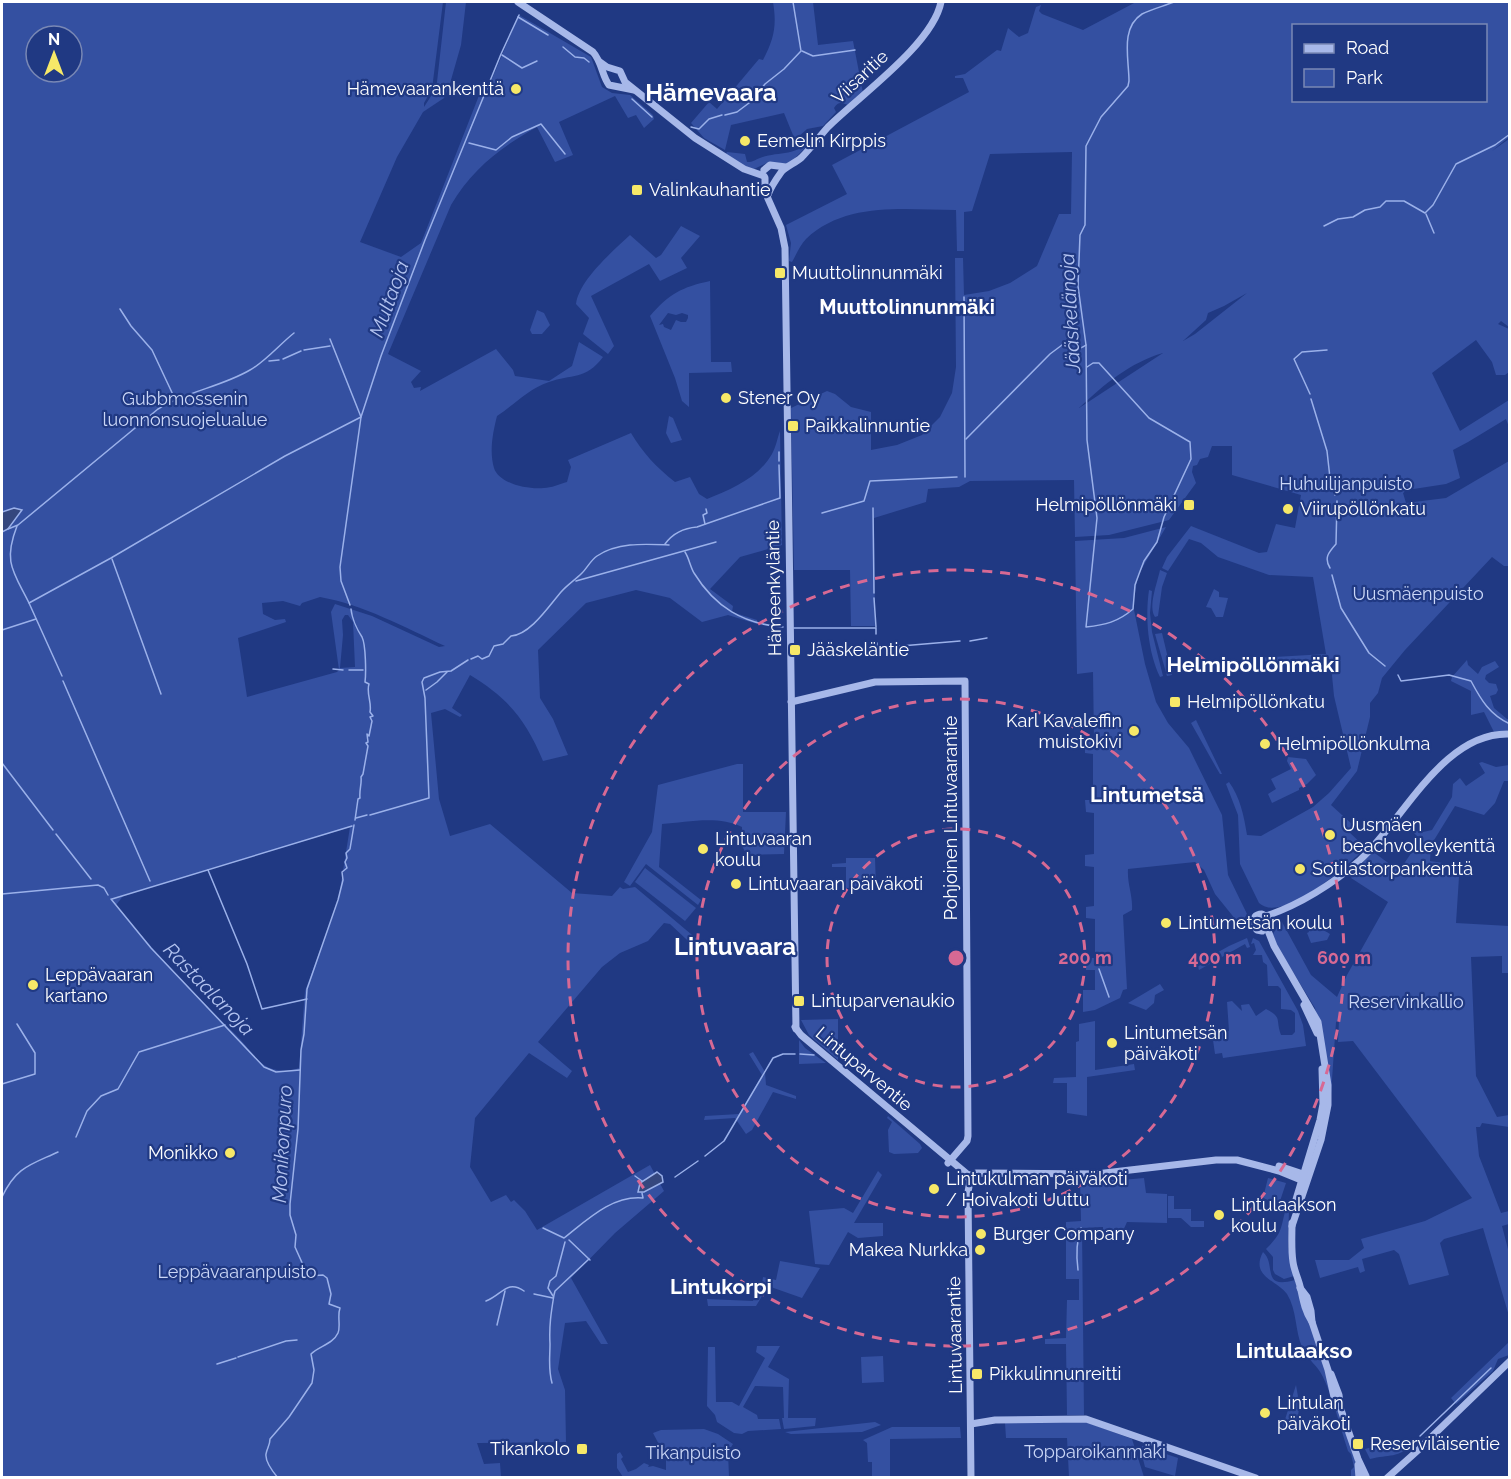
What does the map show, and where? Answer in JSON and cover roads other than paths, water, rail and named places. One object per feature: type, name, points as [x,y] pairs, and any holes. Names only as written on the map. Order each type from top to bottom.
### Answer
[{"type":"street","points":[[518,2],[588,48],[600,62],[620,71],[637,90],[695,138],[744,169],[765,175],[771,182],[778,174]]},
{"type":"street","name":"Viisaritie","points":[[778,174],[798,160],[828,127],[914,46],[934,21],[941,2]]},
{"type":"street","points":[[600,62],[607,83],[637,90]]},
{"type":"street","points":[[605,76],[612,69]]},
{"type":"street","points":[[616,86],[620,84],[623,77]]},
{"type":"street","points":[[765,175],[770,165],[778,174]]},
{"type":"street","points":[[767,197],[778,174]]},
{"type":"street","name":"Hämeenkyläntie","points":[[765,175],[767,197],[781,228],[785,248],[796,1029]]},
{"type":"street","name":"Pohjoinen Lintuvaarantie","points":[[791,702],[875,682],[965,681],[968,1132],[967,1141],[949,1162]]},
{"type":"street","points":[[1364,1477],[1330,1384],[1328,1370],[1312,1322],[1303,1305],[1293,1261],[1293,1211],[1321,1140],[1328,1105],[1328,1075],[1320,1038],[1274,946],[1266,924],[1282,911],[1324,887],[1361,859],[1443,763],[1485,737],[1509,734]]},
{"type":"street","name":"Lintuparventie","points":[[796,1029],[967,1178]]},
{"type":"street","points":[[967,1178],[981,1173],[1096,1174],[1216,1160],[1242,1160],[1305,1178]]},
{"type":"street","name":"Lintuvaarantie","points":[[967,1178],[971,1478]]},
{"type":"street","points":[[1386,1477],[1458,1414],[1475,1394],[1509,1363]]},
{"type":"street","points":[[971,1424],[995,1420],[1086,1419],[1256,1478]]},
{"type":"waterway","points":[[725,115],[737,112],[749,103],[765,84],[801,51],[793,2]]},
{"type":"waterway","name":"Jääskelänoja","points":[[1087,367],[1093,363],[1099,363],[1149,418],[1190,442],[1191,459],[1164,517],[1157,542],[1144,561],[1135,585],[1133,609],[1111,622],[1086,627],[1097,518],[1087,440],[1086,345],[1078,286],[1080,235],[1085,225],[1086,146],[1101,117],[1128,86],[1127,44],[1135,20],[1146,12],[1174,2]]},
{"type":"waterway","name":"Multaoja","points":[[350,605],[341,581],[340,567],[361,417],[381,356],[425,240],[519,15]]},
{"type":"waterway","points":[[518,17],[548,35]]},
{"type":"waterway","points":[[563,47],[575,57],[584,58],[589,62]]},
{"type":"waterway","points":[[802,51],[813,56],[855,50]]},
{"type":"waterway","points":[[502,55],[522,68],[537,61]]},
{"type":"waterway","points":[[632,99],[652,117]]},
{"type":"waterway","points":[[691,127],[699,129],[709,119],[722,115]]},
{"type":"waterway","points":[[469,143],[496,150],[512,137],[541,124],[565,154]]},
{"type":"waterway","points":[[1324,226],[1338,219],[1353,217],[1365,210],[1380,207],[1386,201],[1404,201],[1425,213],[1433,205],[1456,164],[1495,145],[1510,134]]},
{"type":"waterway","points":[[1426,214],[1434,233]]},
{"type":"waterway","points":[[964,297],[965,477]]},
{"type":"waterway","points":[[120,309],[152,350],[175,399]]},
{"type":"waterway","points":[[8,529],[18,525],[158,409],[250,370],[294,333]]},
{"type":"waterway","points":[[62,676],[29,603],[111,558],[285,456],[361,417],[330,339]]},
{"type":"waterway","points":[[966,439],[1050,354],[1062,345],[1074,349],[1086,345]]},
{"type":"waterway","points":[[304,350],[330,346]]},
{"type":"waterway","points":[[1310,394],[1294,359],[1302,352],[1327,350]]},
{"type":"waterway","points":[[283,359],[301,351]]},
{"type":"waterway","points":[[269,361],[279,360]]},
{"type":"waterway","points":[[1311,399],[1327,451],[1330,478],[1335,495]]},
{"type":"waterway","points":[[779,452],[779,461]]},
{"type":"waterway","points":[[665,544],[683,530],[780,498],[779,465]]},
{"type":"waterway","points":[[822,513],[864,501],[870,481],[957,477]]},
{"type":"waterway","points":[[1330,568],[1327,558],[1336,544],[1337,501]]},
{"type":"waterway","points":[[873,508],[874,593]]},
{"type":"waterway","points":[[705,524],[703,515],[707,513],[706,509]]},
{"type":"waterway","points":[[17,526],[10,558],[14,574],[29,603]]},
{"type":"waterway","name":"Jääskelänoja","points":[[576,581],[716,542]]},
{"type":"waterway","name":"Jääskelänoja","points":[[471,659],[478,656],[482,659],[489,656],[494,646],[503,644],[511,636],[525,631],[545,612],[563,589],[605,551],[641,544],[669,545]]},
{"type":"waterway","name":"Jääskelänoja","points":[[685,552],[702,585],[731,612],[755,622],[783,627]]},
{"type":"waterway","points":[[112,559],[161,694]]},
{"type":"waterway","points":[[1332,575],[1341,608],[1369,653],[1385,666]]},
{"type":"waterway","points":[[874,598],[876,627]]},
{"type":"waterway","name":"Multaoja","points":[[351,609],[363,641],[365,682],[369,684],[370,712],[373,716],[370,717],[372,721],[369,736],[367,734],[368,746],[355,820]]},
{"type":"waterway","points":[[2,630],[36,619]]},
{"type":"waterway","name":"Jääskelänoja","points":[[794,628],[876,628],[876,634]]},
{"type":"waterway","name":"Jääskelänoja","points":[[970,641],[987,638]]},
{"type":"waterway","name":"Jääskelänoja","points":[[877,643],[877,648],[960,641]]},
{"type":"waterway","name":"Jääskelänoja","points":[[370,815],[429,798],[425,698],[422,682],[424,678],[451,671],[468,660]]},
{"type":"waterway","points":[[333,669],[343,670]]},
{"type":"waterway","points":[[349,670],[363,670]]},
{"type":"waterway","points":[[426,690],[447,672]]},
{"type":"waterway","points":[[1398,675],[1401,681],[1449,675],[1471,681],[1487,706],[1510,724]]},
{"type":"waterway","points":[[63,681],[150,881]]},
{"type":"waterway","points":[[2,763],[53,830]]},
{"type":"waterway","name":"Jääskelänoja","points":[[356,818],[367,815]]},
{"type":"waterway","name":"Monikonpuro","points":[[278,1478],[266,1457],[270,1439],[289,1417],[312,1383],[314,1370],[311,1354],[333,1340],[339,1330],[340,1308],[329,1304],[331,1294],[327,1278],[323,1275],[308,1276],[295,1247],[296,1235],[290,1215],[290,1204],[298,1129],[301,1050],[307,989],[338,900],[343,880],[342,872],[347,868],[346,853],[350,849],[354,825]]},
{"type":"waterway","points":[[112,899],[352,826]]},
{"type":"waterway","points":[[56,834],[91,879]]},
{"type":"waterway","points":[[208,870],[247,964],[262,1009],[307,999]]},
{"type":"waterway","name":"Rastaalanoja","points":[[2,894],[98,885],[104,888],[108,895]]},
{"type":"waterway","name":"Rastaalanoja","points":[[111,899],[151,948],[264,1067],[276,1072],[300,1070]]},
{"type":"waterway","points":[[1099,969],[1109,997]]},
{"type":"waterway","points":[[2,1084],[35,1074],[35,1053],[17,1024]]},
{"type":"waterway","points":[[76,1137],[87,1111],[101,1096],[118,1089],[139,1052],[225,1025]]},
{"type":"waterway","points":[[705,1156],[724,1141],[773,1058],[783,1054],[795,1054]]},
{"type":"waterway","points":[[800,1054],[814,1055]]},
{"type":"waterway","points":[[2,1197],[18,1173],[58,1152]]},
{"type":"waterway","points":[[675,1177],[698,1161]]},
{"type":"waterway","points":[[635,1176],[642,1181]]},
{"type":"waterway","points":[[543,1228],[564,1238],[600,1210],[621,1200],[643,1198],[642,1193]]},
{"type":"waterway","points":[[1078,1270],[1077,1249],[1081,1228]]},
{"type":"waterway","points":[[569,1240],[590,1260]]},
{"type":"waterway","points":[[553,1296],[548,1288],[550,1281],[556,1276],[565,1242]]},
{"type":"waterway","points":[[552,1383],[550,1331],[555,1291],[589,1259]]},
{"type":"waterway","points":[[486,1301],[509,1287],[524,1291]]},
{"type":"waterway","points":[[497,1325],[505,1291]]},
{"type":"waterway","points":[[534,1294],[553,1298]]},
{"type":"waterway","points":[[238,1357],[286,1341],[297,1340]]},
{"type":"waterway","points":[[217,1364],[236,1358]]},
{"type":"waterway","points":[[1420,1436],[1491,1368]]},
{"type":"place","name":"Hämevaarankenttä","points":[[516,89]]},
{"type":"place","name":"Eemelin Kirppis","points":[[745,141]]},
{"type":"place","name":"Valinkauhantie","points":[[637,190]]},
{"type":"place","name":"Muuttolinnunmäki","points":[[780,273]]},
{"type":"place","name":"Stener Oy","points":[[726,398]]},
{"type":"place","name":"Paikkalinnuntie","points":[[793,426]]},
{"type":"place","name":"Helmipöllönmäki","points":[[1189,505]]},
{"type":"place","name":"Viirupöllönkatu","points":[[1288,509]]},
{"type":"place","name":"Jääskeläntie","points":[[795,650]]},
{"type":"place","name":"Helmipöllönkatu","points":[[1175,702]]},
{"type":"place","name":"Karl Kavaleffin muistokivi","points":[[1134,731]]},
{"type":"place","name":"Helmipöllönkulma","points":[[1265,744]]},
{"type":"place","name":"Uusmäen beachvolleykenttä","points":[[1330,835]]},
{"type":"place","name":"Lintuvaaran koulu","points":[[703,849]]},
{"type":"place","name":"Sotilastorpankenttä","points":[[1300,869]]},
{"type":"place","name":"Lintuvaaran päiväkoti","points":[[736,884]]},
{"type":"place","name":"Lintumetsän koulu","points":[[1166,923]]},
{"type":"place","name":"Leppävaaran kartano","points":[[33,985]]},
{"type":"place","name":"Lintuparvenaukio","points":[[799,1001]]},
{"type":"place","name":"Lintumetsän päiväkoti","points":[[1112,1043]]},
{"type":"place","name":"Monikko","points":[[230,1153]]},
{"type":"place","name":"Lintukulman päiväkoti / Hoivakoti Uuttu","points":[[934,1189]]},
{"type":"place","name":"Lintulaakson koulu","points":[[1219,1215]]},
{"type":"place","name":"Burger Company","points":[[981,1234]]},
{"type":"place","name":"Makea Nurkka","points":[[980,1250]]},
{"type":"place","name":"Pikkulinnunreitti","points":[[977,1374]]},
{"type":"place","name":"Lintulan päiväkoti","points":[[1265,1413]]},
{"type":"place","name":"Reserviläisentie","points":[[1358,1444]]},
{"type":"place","name":"Tikankolo","points":[[582,1449]]},
{"type":"district","name":"Hämevaara","points":[[711,93]]},
{"type":"district","name":"Muuttolinnunmäki","points":[[907,307]]},
{"type":"district","name":"Helmipöllönmäki","points":[[1253,665]]},
{"type":"district","name":"Lintumetsä","points":[[1147,795]]},
{"type":"district","name":"Lintuvaara","points":[[735,947]]},
{"type":"district","name":"Lintukorpi","points":[[721,1287]]},
{"type":"district","name":"Lintulaakso","points":[[1294,1351]]},
{"type":"park label","name":"Gubbmossenin luonnonsuojelualue","points":[[185,409]]},
{"type":"park label","name":"Huhuilijanpuisto","points":[[1346,484]]},
{"type":"park label","name":"Uusmäenpuisto","points":[[1418,594]]},
{"type":"park label","name":"Reservinkallio","points":[[1406,1002]]},
{"type":"park label","name":"Leppävaaranpuisto","points":[[237,1272]]},
{"type":"park label","name":"Topparoikanmäki","points":[[1095,1452]]},
{"type":"park label","name":"Tikanpuisto","points":[[693,1453]]}]
